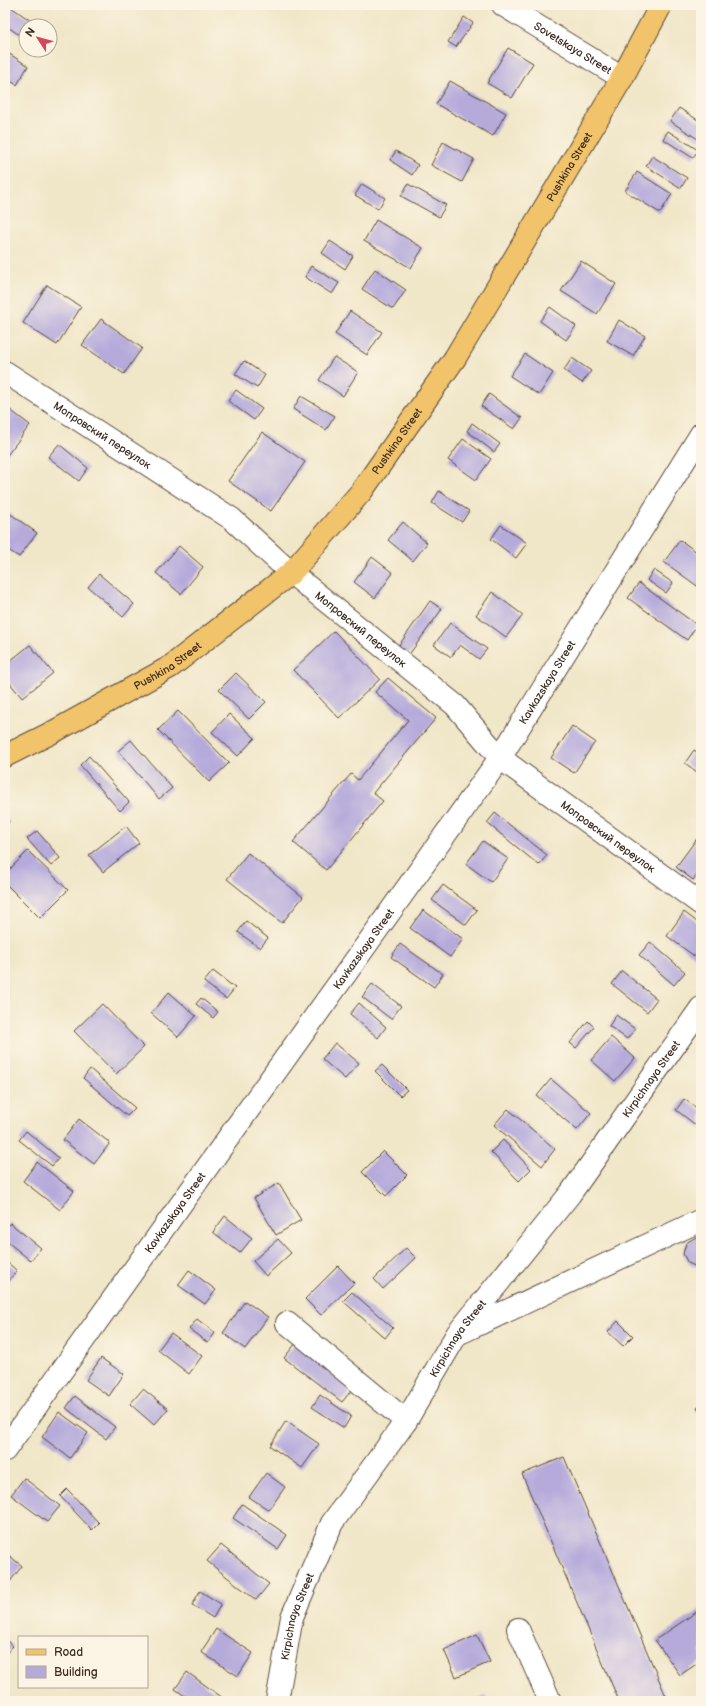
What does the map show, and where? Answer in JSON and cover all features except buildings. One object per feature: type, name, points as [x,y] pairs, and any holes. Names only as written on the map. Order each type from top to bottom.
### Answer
[{"type":"main road","name":"Pushkina Street","points":[[5,756],[55,731],[170,667],[291,574],[361,492],[455,358],[622,78],[661,5]]},
{"type":"street","name":"Sovetskaya Street","points":[[503,5],[622,78]]},
{"type":"street","name":"Мопровский переулок","points":[[5,372],[232,519],[291,574],[455,705],[500,758],[701,904]]},
{"type":"street","name":"Kavkazskaya Street","points":[[5,1450],[500,758],[701,434]]},
{"type":"street","name":"Kirpichnaya Street","points":[[277,1701],[292,1617],[332,1523],[406,1421],[457,1334],[570,1194],[701,1008]]},
{"type":"street","points":[[457,1334],[701,1220]]},
{"type":"street","points":[[287,1323],[406,1421]]},
{"type":"street","points":[[518,1629],[550,1701]]}]
